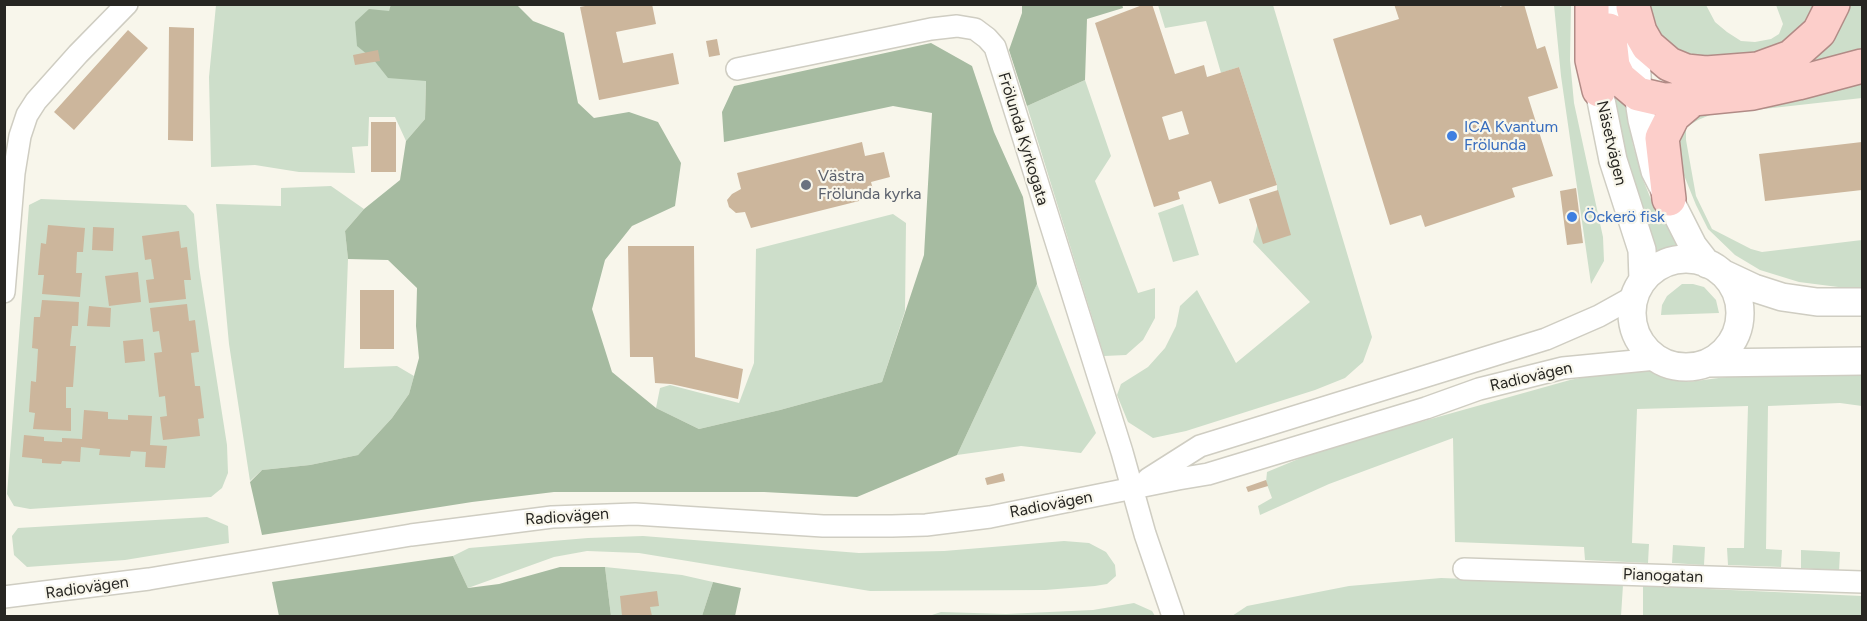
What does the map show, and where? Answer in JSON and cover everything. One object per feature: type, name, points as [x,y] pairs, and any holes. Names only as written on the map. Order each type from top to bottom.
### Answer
[{"type":"highway","points":[[1616,10],[1640,32],[1648,46],[1669,64],[1686,71],[1706,73],[1758,69],[1791,57],[1819,32],[1833,4]]},
{"type":"highway","points":[[1599,90],[1592,60],[1616,10]]},
{"type":"highway","points":[[1616,10],[1613,66],[1619,78],[1638,94],[1664,100],[1753,93],[1863,66]]},
{"type":"highway","points":[[1669,199],[1662,138],[1673,116],[1693,99]]},
{"type":"street","points":[[4,292],[14,174],[20,136],[27,115],[36,100],[127,4]]},
{"type":"street","name":"Frölunda Kyrkogata","points":[[737,69],[931,29],[957,26],[975,29],[987,38],[994,47],[1132,488]]},
{"type":"street","name":"Näsetvägen","points":[[1599,90],[1613,160],[1642,250],[1639,288]]},
{"type":"street","points":[[1638,94],[1655,171],[1693,246],[1732,284],[1738,297],[1739,326],[1728,348],[1708,363]]},
{"type":"street","points":[[1863,302],[1817,302],[1782,297],[1754,288],[1694,260],[1680,260],[1666,263],[1653,270],[1639,288],[1632,318],[1634,330],[1647,351],[1668,365],[1682,368],[1708,363],[1863,361]]},
{"type":"street","name":"Radiovägen","points":[[1132,488],[1200,446],[1546,339],[1599,316],[1639,288]]},
{"type":"street","name":"Radiovägen","points":[[4,597],[149,579],[411,535],[552,517],[635,514],[824,526],[926,525],[990,517],[1208,474],[1426,408],[1479,389],[1563,368],[1656,359]]},
{"type":"street","points":[[1132,488],[1173,616]]},
{"type":"street","name":"Pianogatan","points":[[1464,569],[1863,582]]},
{"type":"green space","points":[[391,4],[517,5],[533,21],[564,33],[578,103],[594,118],[629,112],[658,122],[681,163],[675,206],[632,226],[605,260],[592,309],[612,372],[656,408],[699,429],[882,382],[924,255],[932,113],[893,106],[724,142],[722,112],[734,86],[931,43],[972,66],[994,132],[1023,197],[1037,284],[957,455],[857,497],[764,492],[554,492],[472,502],[262,535],[250,482],[262,470],[310,465],[358,455],[392,418],[409,394],[419,358],[416,326],[417,288],[388,260],[348,259],[345,231],[364,209],[400,180],[406,141],[425,119],[426,81],[388,78],[373,59],[357,46],[355,22],[369,9],[389,11]]},
{"type":"green space","points":[[1122,4],[1123,8],[1087,19],[1085,80],[1027,106],[1009,50],[1022,13],[1022,5]]},
{"type":"green space","points":[[1644,4],[1706,5],[1715,22],[1727,32],[1741,41],[1755,42],[1771,39],[1779,34],[1783,24],[1776,5],[1818,5],[1794,37],[1771,48],[1737,56],[1696,58],[1663,44]]},
{"type":"green space","points":[[216,5],[391,5],[389,11],[426,80],[425,119],[406,141],[395,117],[369,117],[368,146],[352,147],[355,173],[299,172],[255,165],[211,167],[209,77]]},
{"type":"green space","points":[[1158,5],[1273,5],[1372,337],[1363,362],[1345,378],[1315,390],[1186,431],[1153,438],[1128,422],[1117,395],[1121,384],[1148,367],[1165,348],[1176,326],[1180,306],[1197,290],[1236,363],[1310,302],[1253,242],[1258,222],[1277,202],[1277,185],[1239,67],[1221,73],[1206,21],[1165,28]]},
{"type":"green space","points":[[1554,5],[1571,5],[1570,60],[1574,103],[1603,237],[1604,261],[1591,284],[1561,76]]},
{"type":"green space","points":[[1846,5],[1862,5],[1862,54],[1833,64],[1802,64]]},
{"type":"green space","points":[[1862,75],[1862,98],[1710,115],[1686,127],[1686,140],[1696,196],[1712,229],[1751,249],[1762,252],[1862,240],[1862,288],[1799,282],[1760,270],[1735,255],[1708,229],[1696,205],[1675,153],[1676,134],[1692,112]]},
{"type":"green space","points":[[1085,80],[1111,156],[1095,181],[1138,293],[1155,288],[1155,318],[1143,340],[1126,355],[1104,356],[1027,106]]},
{"type":"green space","points":[[1613,84],[1624,96],[1633,145],[1652,202],[1683,252],[1653,260],[1616,127]]},
{"type":"green space","points":[[331,186],[364,209],[345,231],[348,259],[344,368],[397,366],[414,376],[409,394],[392,418],[358,455],[310,465],[262,470],[250,481],[229,344],[216,204],[281,206],[281,188]]},
{"type":"green space","points":[[41,199],[186,205],[194,214],[199,267],[227,445],[228,473],[222,488],[211,497],[30,509],[14,506],[7,494],[29,205]]},
{"type":"green space","points":[[1183,204],[1199,255],[1173,262],[1158,213]]},
{"type":"green space","points":[[893,214],[906,223],[905,311],[882,382],[699,429],[656,408],[660,388],[670,385],[739,403],[754,363],[756,249]]},
{"type":"green space","points":[[1037,284],[1096,433],[1081,453],[1021,446],[957,455]]},
{"type":"green space","points":[[1682,284],[1704,287],[1716,300],[1719,313],[1661,315],[1662,305],[1667,296]]},
{"type":"green space","points":[[1628,368],[1644,369],[1688,382],[1734,376],[1862,374],[1862,406],[1840,403],[1768,406],[1766,549],[1782,550],[1781,567],[1728,565],[1727,548],[1744,548],[1748,406],[1637,409],[1632,543],[1649,544],[1648,563],[1585,560],[1584,547],[1455,542],[1453,438],[1329,484],[1260,515],[1258,506],[1272,498],[1266,482],[1267,472],[1320,450],[1570,380]]},
{"type":"green space","points":[[207,517],[228,526],[229,543],[125,560],[27,567],[14,555],[12,536],[18,528]]},
{"type":"green space","points":[[643,536],[859,553],[944,551],[1064,541],[1089,543],[1106,552],[1115,565],[1116,576],[1107,584],[1045,590],[870,591],[639,553],[587,551],[554,557],[468,588],[453,556],[469,548]]},
{"type":"green space","points":[[1673,545],[1705,547],[1704,565],[1672,563]]},
{"type":"green space","points":[[1801,550],[1840,552],[1839,571],[1801,568]]},
{"type":"green space","points":[[453,556],[468,588],[499,584],[560,567],[605,567],[611,616],[279,616],[272,582]]},
{"type":"green space","points":[[605,567],[682,575],[713,582],[702,616],[611,616]]},
{"type":"green space","points":[[1441,578],[1623,585],[1621,616],[1232,616],[1247,606],[1349,586]]},
{"type":"green space","points":[[713,582],[741,588],[735,616],[702,616]]},
{"type":"green space","points":[[1643,586],[1862,596],[1862,616],[1643,616]]},
{"type":"green space","points":[[1134,603],[1152,611],[1155,616],[929,616],[941,612],[1006,614],[1093,610]]},
{"type":"building","points":[[595,4],[652,4],[656,24],[616,32],[623,63],[673,53],[679,84],[599,100],[580,7]]},
{"type":"building","points":[[1145,4],[1152,4],[1175,74],[1204,65],[1207,77],[1239,67],[1277,185],[1219,204],[1211,181],[1178,192],[1180,199],[1154,207],[1095,23]],"holes":[[[1182,111],[1189,134],[1169,140],[1162,117]]]},
{"type":"building","name":"ICA Kvantum Frölunda","points":[[1394,4],[1500,4],[1500,7],[1508,4],[1524,4],[1537,49],[1545,46],[1558,88],[1528,97],[1553,176],[1512,188],[1515,197],[1425,227],[1421,215],[1390,225],[1333,39],[1399,19]]},
{"type":"building","points":[[169,27],[194,28],[193,141],[168,140]]},
{"type":"building","points":[[128,30],[148,48],[74,130],[54,112]]},
{"type":"building","points":[[717,39],[720,55],[709,57],[706,41]]},
{"type":"building","points":[[378,50],[380,61],[355,65],[353,55]]},
{"type":"building","points":[[371,122],[396,122],[396,172],[371,172]]},
{"type":"building","name":"Västra Frölunda kyrka","points":[[862,142],[865,156],[884,152],[890,177],[871,182],[875,197],[751,228],[745,212],[736,213],[729,207],[727,200],[741,189],[737,173]]},
{"type":"building","points":[[1862,142],[1862,190],[1765,201],[1759,154]]},
{"type":"building","name":"Öckerö fisk","points":[[1576,188],[1583,243],[1567,245],[1560,191]]},
{"type":"building","points":[[1278,190],[1291,235],[1263,244],[1249,199]]},
{"type":"building","points":[[48,225],[85,228],[83,252],[77,252],[76,273],[82,273],[80,297],[42,294],[44,275],[38,275],[41,243],[46,244]]},
{"type":"building","points":[[93,227],[114,228],[113,251],[92,250]]},
{"type":"building","points":[[179,231],[181,248],[187,247],[191,280],[184,280],[186,299],[149,303],[146,280],[154,279],[151,259],[145,260],[142,236]]},
{"type":"building","points":[[628,246],[694,246],[695,357],[743,369],[738,399],[671,384],[655,383],[653,357],[630,357]]},
{"type":"building","points":[[138,272],[141,302],[109,306],[105,276]]},
{"type":"building","points":[[360,290],[394,290],[394,349],[360,349]]},
{"type":"building","points":[[42,300],[79,302],[78,326],[72,326],[70,346],[76,346],[73,387],[66,387],[66,408],[71,408],[71,431],[33,429],[35,413],[29,412],[31,381],[36,382],[38,349],[32,348],[34,317],[40,317]]},
{"type":"building","points":[[187,304],[189,321],[195,320],[199,352],[191,353],[195,386],[200,386],[204,418],[198,419],[200,436],[163,440],[160,417],[167,416],[165,396],[159,397],[154,353],[162,352],[159,331],[153,332],[150,308]]},
{"type":"building","points":[[89,306],[111,308],[110,327],[87,326]]},
{"type":"building","points":[[143,339],[145,361],[125,363],[123,341]]},
{"type":"building","points":[[84,410],[108,412],[108,419],[128,420],[128,415],[152,416],[150,445],[167,446],[165,468],[145,467],[146,452],[131,451],[130,457],[99,455],[100,449],[81,447],[80,462],[42,463],[42,459],[22,457],[24,435],[44,437],[44,441],[62,442],[62,438],[82,439]]},
{"type":"building","points":[[1003,473],[1005,481],[987,485],[985,478]]},
{"type":"building","points":[[1266,480],[1268,486],[1248,492],[1246,487]]},
{"type":"building","points":[[657,591],[659,606],[650,607],[652,616],[622,616],[620,596]]},
{"type":"place","name":"ICA Kvantum Frölunda","points":[[1452,136]]},
{"type":"place","name":"Västra Frölunda kyrka","points":[[806,185]]},
{"type":"place","name":"Öckerö fisk","points":[[1572,217]]}]
